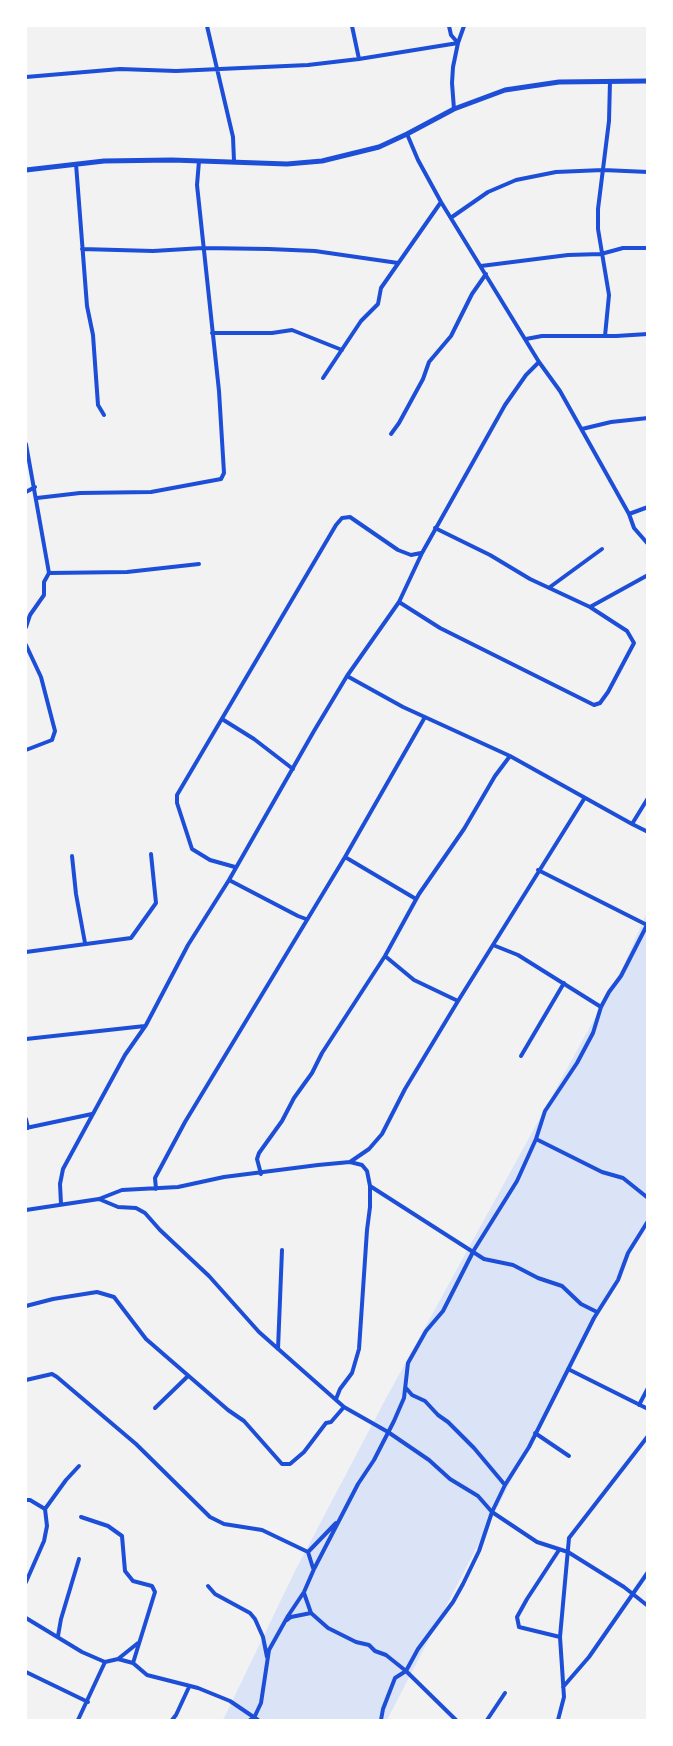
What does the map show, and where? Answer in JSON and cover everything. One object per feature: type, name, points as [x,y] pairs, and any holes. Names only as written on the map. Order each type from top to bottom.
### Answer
[{"type":"street","points":[[207,26],[218,68],[232,138],[234,161]]},
{"type":"street","points":[[352,26],[359,59]]},
{"type":"street","points":[[449,26],[451,35],[458,43]]},
{"type":"street","points":[[454,109],[452,83],[458,43],[464,26]]},
{"type":"street","points":[[26,76],[120,69],[176,71],[308,65],[458,43]]},
{"type":"street","points":[[605,336],[609,295],[598,229],[598,209],[609,121],[610,81]]},
{"type":"street","points":[[26,170],[76,163],[199,160],[287,164],[335,159],[379,147],[454,109],[491,94],[542,84],[648,81]]},
{"type":"street","points":[[407,134],[441,202],[539,362],[560,391],[629,514],[634,528],[648,544]]},
{"type":"street","points":[[37,498],[80,493],[151,492],[222,478],[224,473],[219,391],[197,185],[199,160]]},
{"type":"street","points":[[76,163],[87,306],[93,335],[98,405],[104,415]]},
{"type":"street","points":[[452,217],[504,183],[556,172],[603,170],[648,172]]},
{"type":"street","points":[[323,378],[361,321],[378,304],[381,288],[441,202]]},
{"type":"street","points":[[82,249],[153,252],[203,248],[315,251],[398,263]]},
{"type":"street","points":[[481,266],[568,255],[602,254],[615,249],[648,248]]},
{"type":"street","points":[[391,434],[423,379],[429,362],[451,336],[472,294],[486,274]]},
{"type":"street","points":[[212,333],[272,333],[292,330],[342,350]]},
{"type":"street","points":[[525,339],[542,336],[648,334]]},
{"type":"street","points":[[61,1204],[60,1184],[63,1169],[125,1055],[146,1026],[188,945],[229,880],[347,676],[399,603],[435,528],[505,405],[526,375],[539,362]]},
{"type":"street","points":[[582,429],[611,422],[648,418]]},
{"type":"street","points":[[26,444],[49,573],[44,582],[44,595],[30,615],[26,627]]},
{"type":"street","points":[[26,492],[35,487]]},
{"type":"street","points":[[629,514],[648,507]]},
{"type":"street","points":[[235,867],[210,860],[192,849],[177,799],[177,795],[222,718],[342,518],[350,517],[399,550],[411,555],[422,553]]},
{"type":"street","points":[[399,603],[441,628],[594,705],[600,703],[608,692],[634,643],[627,631],[591,607],[530,579],[490,555],[435,528]]},
{"type":"street","points":[[549,588],[602,549]]},
{"type":"street","points":[[49,573],[120,572],[199,564]]},
{"type":"street","points":[[591,607],[648,575]]},
{"type":"street","points":[[26,645],[41,677],[55,731],[52,740],[26,750]]},
{"type":"street","points":[[347,676],[425,717],[510,756],[584,799],[648,832]]},
{"type":"street","points":[[156,1189],[155,1178],[185,1122],[306,918],[345,857],[425,717]]},
{"type":"street","points":[[222,718],[254,739],[293,770]]},
{"type":"street","points":[[261,1174],[257,1159],[259,1153],[282,1121],[322,1053],[385,956],[416,899],[510,756]]},
{"type":"street","points":[[632,824],[648,798]]},
{"type":"street","points":[[26,1210],[99,1199],[122,1190],[156,1189],[195,1184],[224,1177],[350,1162],[365,1152],[378,1139],[458,1001],[584,799]]},
{"type":"street","points":[[26,952],[131,938],[156,903],[151,854]]},
{"type":"street","points":[[72,856],[85,943]]},
{"type":"street","points":[[345,857],[416,899]]},
{"type":"street","points":[[267,1658],[304,1592],[339,1519],[388,1432],[404,1398],[408,1363],[426,1331],[446,1305],[474,1250],[517,1181],[536,1139],[545,1111],[577,1064],[593,1033],[601,1006],[621,976],[647,924],[538,870]]},
{"type":"street","points":[[229,880],[306,918]]},
{"type":"street","points":[[493,945],[518,955],[601,1006]]},
{"type":"street","points":[[385,956],[414,980],[458,1001]]},
{"type":"street","points":[[521,1056],[564,983]]},
{"type":"street","points":[[26,1039],[146,1026]]},
{"type":"street","points":[[26,1119],[27,1128],[92,1114]]},
{"type":"street","points":[[536,1139],[602,1172],[623,1178],[648,1198]]},
{"type":"street","points":[[336,1399],[354,1369],[359,1349],[370,1207],[367,1171],[362,1166],[350,1162]]},
{"type":"street","points":[[370,1186],[407,1211],[474,1250],[484,1259],[513,1265],[538,1278],[562,1286],[581,1304],[597,1312]]},
{"type":"street","points":[[99,1199],[118,1207],[136,1208],[145,1213],[209,1276],[278,1350],[344,1407],[388,1432],[429,1460],[450,1479],[474,1493],[492,1512],[537,1542],[568,1552],[632,1593],[648,1606]]},
{"type":"street","points":[[381,1720],[382,1709],[395,1678],[406,1671],[418,1649],[463,1584],[479,1551],[492,1512],[505,1485],[535,1433],[597,1312],[618,1280],[628,1253],[648,1221]]},
{"type":"street","points":[[278,1350],[282,1250]]},
{"type":"street","points":[[26,1306],[97,1292],[114,1296],[146,1339],[243,1421],[282,1464],[290,1464],[344,1407]]},
{"type":"street","points":[[568,1370],[648,1409]]},
{"type":"street","points":[[26,1380],[52,1374],[57,1377],[136,1444],[210,1517],[224,1524],[262,1530],[308,1552],[314,1569]]},
{"type":"street","points":[[155,1408],[188,1376]]},
{"type":"street","points":[[406,1388],[412,1395],[425,1401],[448,1422],[474,1448],[505,1485]]},
{"type":"street","points":[[639,1405],[648,1388]]},
{"type":"street","points":[[404,1398],[412,1395]]},
{"type":"street","points":[[535,1433],[569,1456]]},
{"type":"street","points":[[558,1720],[564,1697],[560,1637],[568,1538],[648,1436]]},
{"type":"street","points":[[26,1581],[41,1550],[47,1526],[45,1509],[79,1466]]},
{"type":"street","points":[[26,1500],[45,1509]]},
{"type":"street","points":[[81,1517],[108,1526],[122,1536],[125,1571],[133,1581],[152,1586],[155,1592],[133,1664]]},
{"type":"street","points":[[308,1552],[339,1519]]},
{"type":"street","points":[[559,1550],[517,1617],[519,1627],[560,1637]]},
{"type":"street","points":[[58,1636],[79,1559]]},
{"type":"street","points":[[563,1688],[589,1657],[648,1572]]},
{"type":"street","points":[[118,1659],[133,1664],[147,1675],[198,1688],[230,1701],[254,1720],[261,1703],[267,1658],[263,1637],[250,1613],[215,1594],[208,1586]]},
{"type":"street","points":[[304,1592],[311,1613],[332,1630],[356,1642],[369,1645],[375,1651],[388,1656],[456,1720]]},
{"type":"street","points":[[285,1623],[291,1617],[311,1613]]},
{"type":"street","points":[[26,1618],[81,1652],[105,1662],[118,1659],[138,1643]]},
{"type":"street","points":[[78,1720],[105,1662]]},
{"type":"street","points":[[26,1672],[88,1702]]},
{"type":"street","points":[[172,1720],[177,1715],[189,1687]]},
{"type":"street","points":[[487,1720],[505,1693]]},
{"type":"shaded area","points":[[647,912],[647,1219],[387,1720],[223,1720],[295,1571],[384,1402],[625,963]]}]
